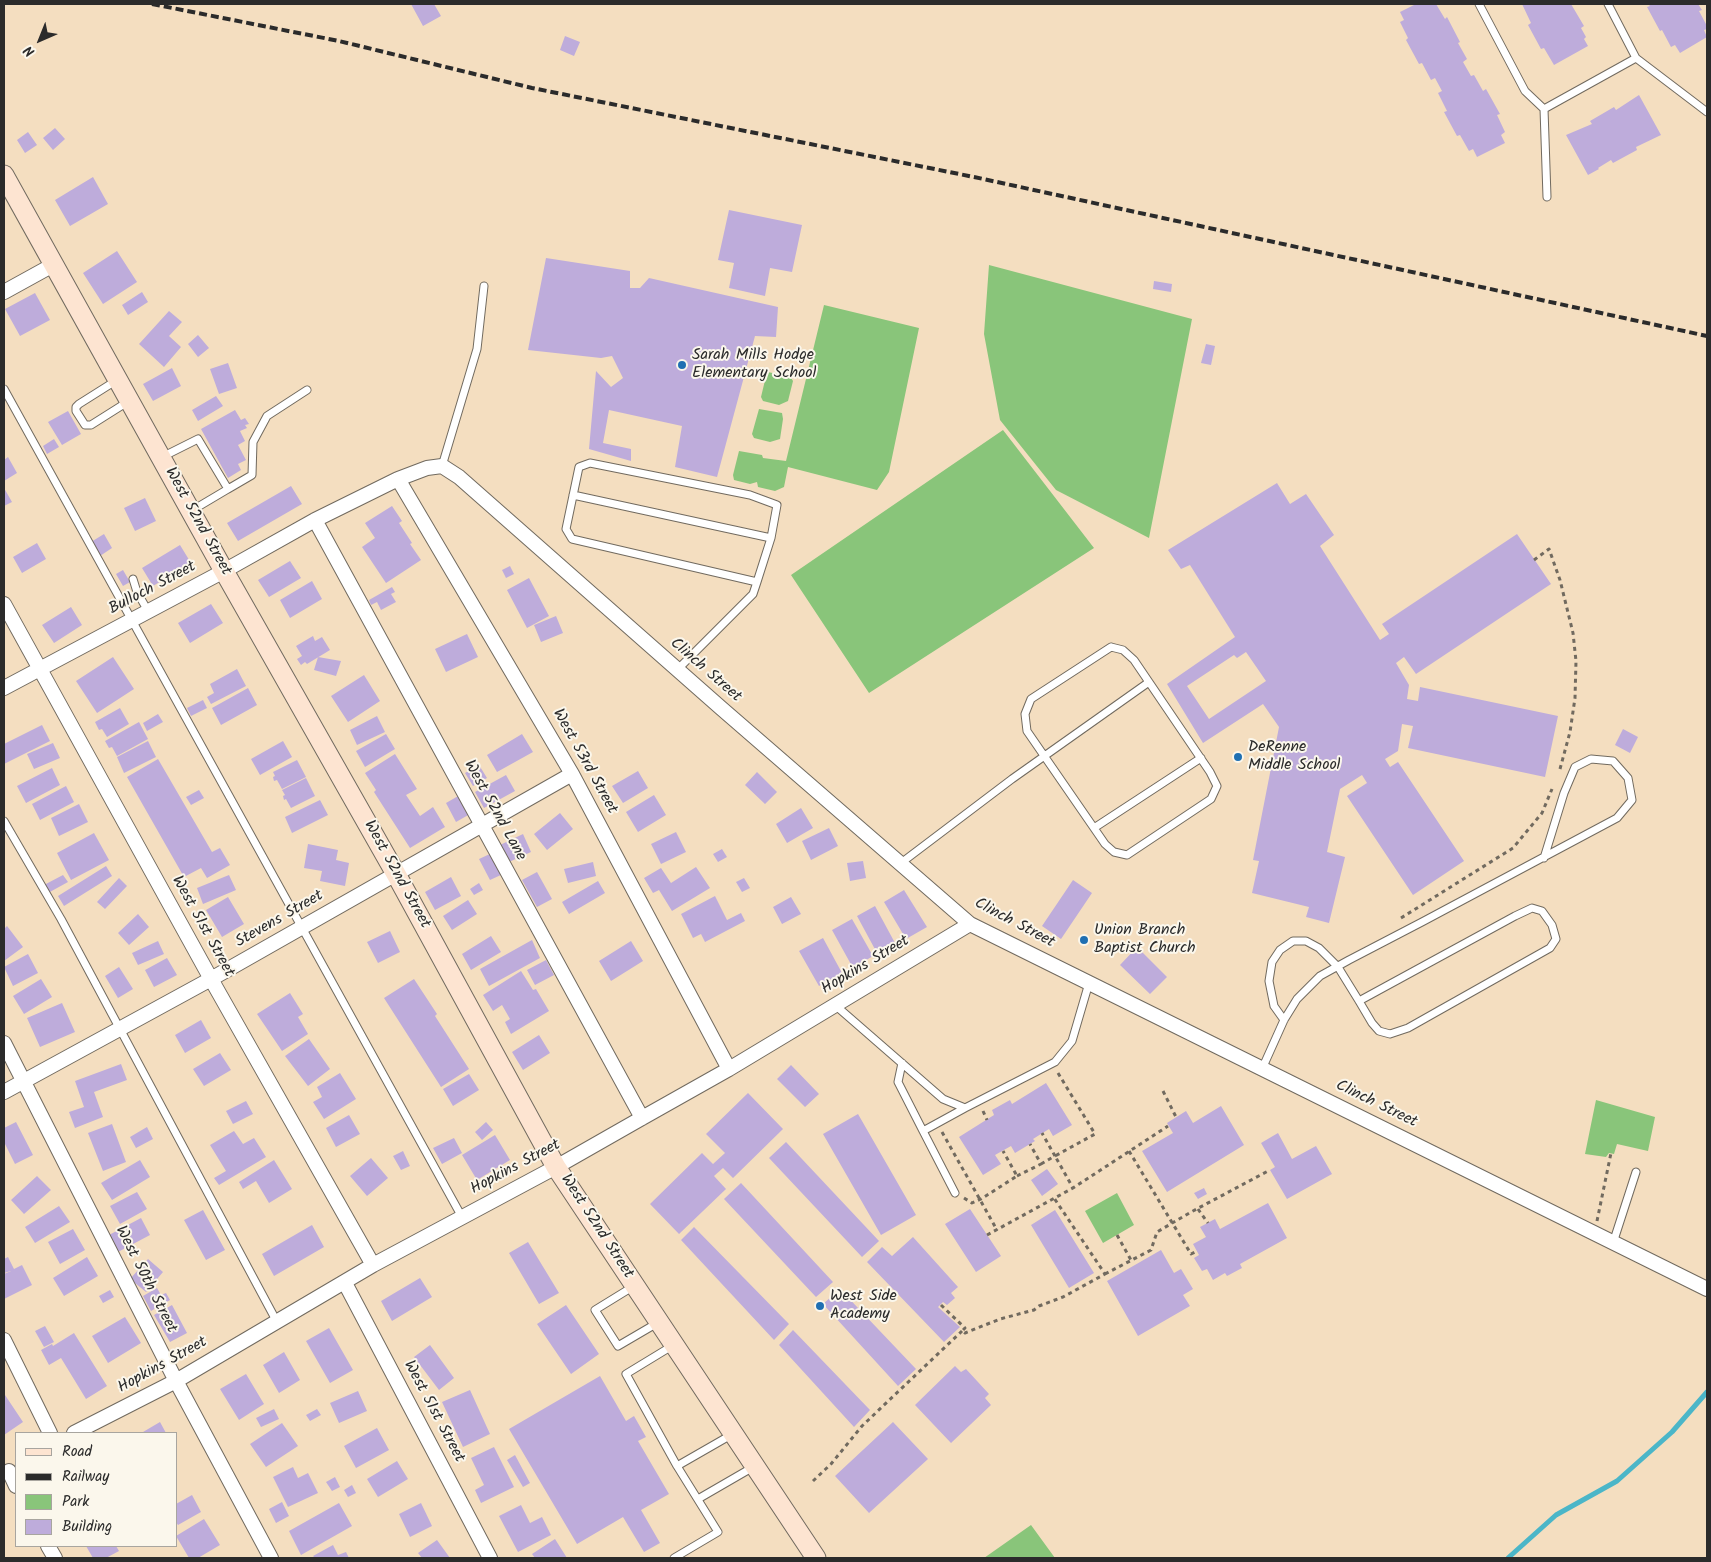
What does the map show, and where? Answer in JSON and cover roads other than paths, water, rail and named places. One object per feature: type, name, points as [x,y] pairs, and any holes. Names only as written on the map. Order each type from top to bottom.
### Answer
[{"type":"main road","name":"West 52nd Street","points":[[4,175],[224,571],[396,874],[556,1167],[816,1558]]},
{"type":"street","points":[[4,292],[54,265]]},
{"type":"street","points":[[398,479],[427,468],[442,466]]},
{"type":"street","name":"Clinch Street","points":[[442,466],[459,478],[970,924],[1707,1289]]},
{"type":"street","name":"Bulloch Street","points":[[4,688],[224,571],[315,520],[398,479]]},
{"type":"street","name":"West 53rd Street","points":[[398,479],[572,774],[729,1069]]},
{"type":"street","name":"West 52nd Lane","points":[[315,520],[642,1118]]},
{"type":"street","name":"West 51st Street","points":[[4,604],[211,979],[373,1265]]},
{"type":"street","name":"Stevens Street","points":[[4,1092],[211,979],[572,774]]},
{"type":"street","name":"Hopkins Street","points":[[76,1432],[176,1380],[373,1265],[556,1167],[729,1069],[970,924]]},
{"type":"street","name":"West 50th Street","points":[[4,1043],[176,1380],[271,1558]]},
{"type":"street","name":"West 51st Street","points":[[345,1283],[490,1558]]},
{"type":"street","points":[[4,1340],[50,1432]]},
{"type":"street","points":[[10,1470],[15,1483]]},
{"type":"street","points":[[49,1547],[55,1558]]},
{"type":"lane","points":[[1479,4],[1525,91],[1544,109],[1546,196]]},
{"type":"lane","points":[[1608,4],[1636,58],[1707,112]]},
{"type":"lane","points":[[1544,109],[1636,58]]},
{"type":"lane","points":[[442,466],[478,349],[484,286]]},
{"type":"lane","points":[[117,380],[79,404],[76,407],[76,411],[85,425],[91,425],[129,400]]},
{"type":"lane","points":[[4,389],[462,1218]]},
{"type":"lane","points":[[191,512],[252,475],[253,442],[267,416],[306,390]]},
{"type":"lane","points":[[161,458],[198,439],[228,490]]},
{"type":"lane","points":[[678,670],[753,594],[757,582],[771,538],[777,505],[750,495],[590,463],[578,467],[566,529],[572,539],[757,582]]},
{"type":"lane","points":[[573,495],[771,538]]},
{"type":"lane","points":[[133,579],[148,611]]},
{"type":"lane","points":[[1111,647],[1123,650],[1134,660],[1149,682],[1201,758],[1217,786],[1211,799],[1135,850],[1127,854],[1114,852],[1104,844],[1027,731],[1025,714],[1031,699],[1111,647]]},
{"type":"lane","points":[[901,863],[1045,756],[1149,682]]},
{"type":"lane","points":[[1094,828],[1201,758]]},
{"type":"lane","points":[[1262,1069],[1284,1020],[1297,999],[1320,976],[1544,858],[1618,818],[1632,800],[1628,778],[1612,762],[1590,759],[1576,767],[1564,793],[1544,858]]},
{"type":"lane","points":[[4,821],[57,912],[277,1322]]},
{"type":"lane","points":[[1284,1020],[1274,1006],[1269,981],[1272,962],[1280,950],[1293,941],[1306,941],[1318,948],[1338,967],[1372,1023],[1379,1031],[1390,1034],[1408,1028],[1550,948],[1556,939],[1552,926],[1542,911],[1532,908],[1359,1001]]},
{"type":"lane","points":[[923,1131],[1052,1064],[1072,1041],[1089,983]]},
{"type":"lane","points":[[835,1005],[942,1099],[965,1108]]},
{"type":"lane","points":[[902,1063],[898,1082],[955,1192]]},
{"type":"lane","points":[[1613,1243],[1636,1172]]},
{"type":"lane","points":[[635,1286],[595,1310],[618,1346],[659,1322]]},
{"type":"lane","points":[[674,1558],[718,1532],[677,1466],[626,1374],[675,1344]]},
{"type":"lane","points":[[677,1466],[734,1433]]},
{"type":"lane","points":[[698,1499],[755,1466]]},
{"type":"waterway","points":[[1508,1558],[1556,1515],[1617,1481],[1672,1432],[1707,1392]]},
{"type":"railway","points":[[152,4],[339,41],[532,88],[974,177],[1707,336]]},
{"type":"place","name":"Sarah Mills Hodge Elementary School","points":[[682,365]]},
{"type":"place","name":"DeRenne Middle School","points":[[1238,757]]},
{"type":"place","name":"Union Branch Baptist Church","points":[[1084,940]]},
{"type":"place","name":"West Side Academy","points":[[820,1306]]}]
